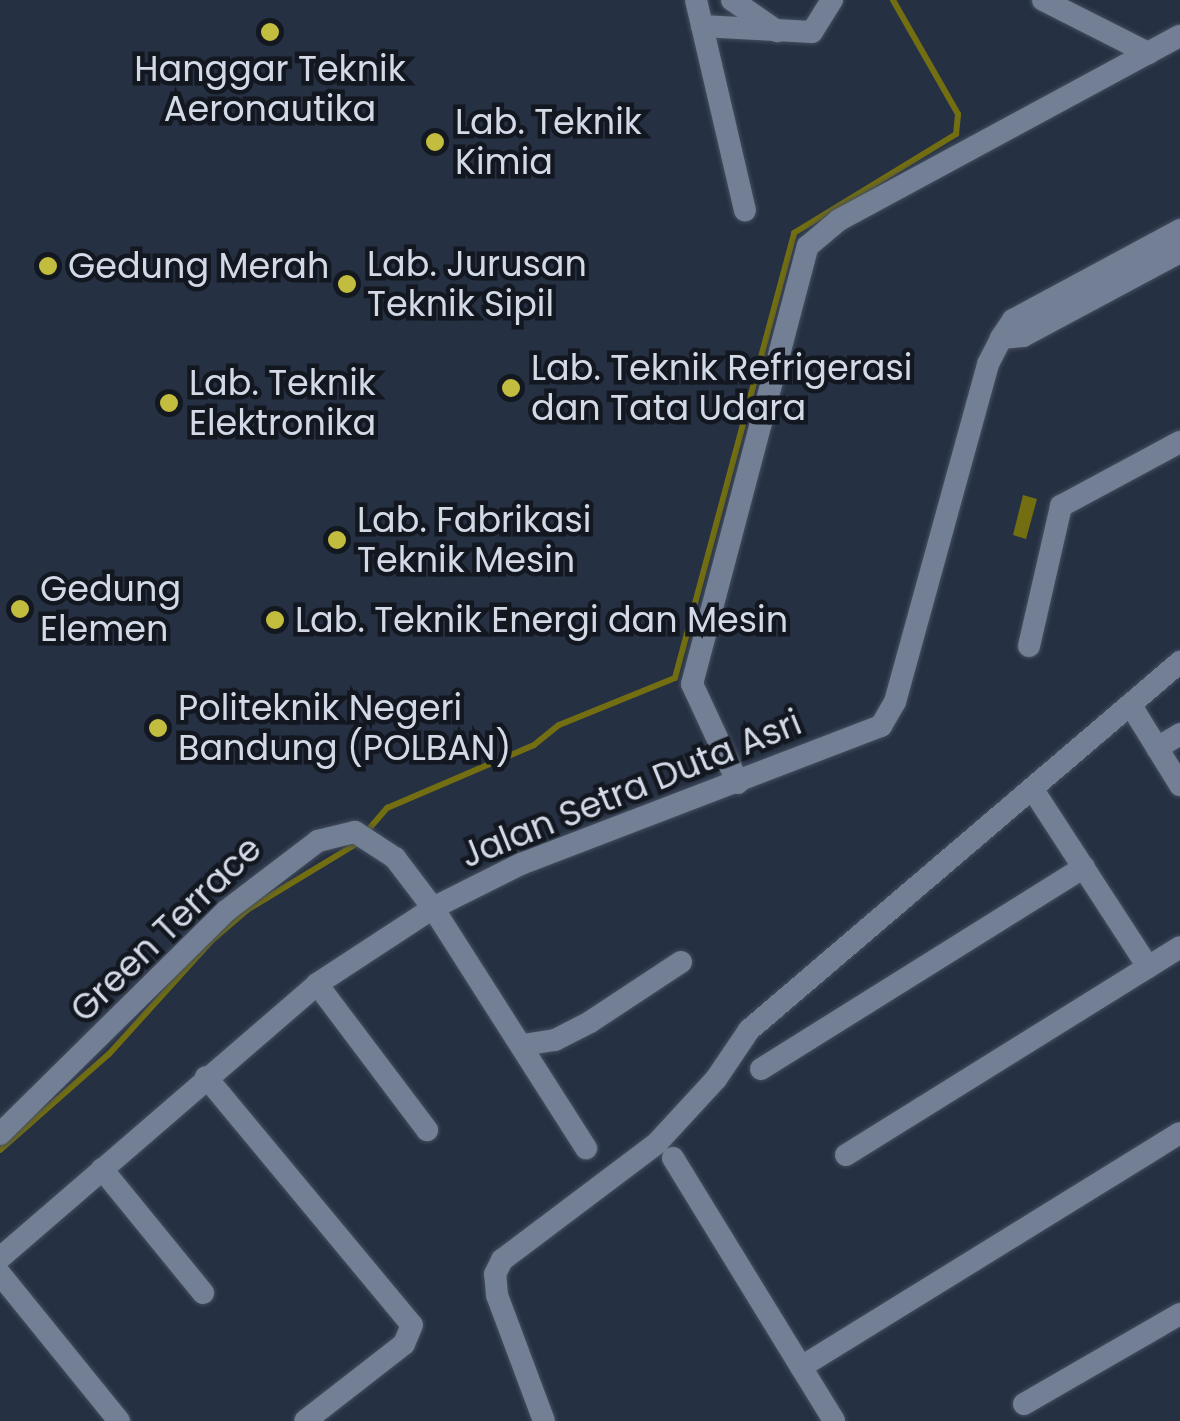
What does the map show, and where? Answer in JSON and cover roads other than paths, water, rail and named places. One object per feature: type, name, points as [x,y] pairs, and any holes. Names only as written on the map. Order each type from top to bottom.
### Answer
[{"type":"street","points":[[696,0],[745,210]]},
{"type":"street","points":[[732,0],[780,34]]},
{"type":"street","points":[[702,26],[780,34],[812,32],[832,0]]},
{"type":"street","points":[[1043,0],[1148,53]]},
{"type":"street","points":[[738,783],[692,684],[808,246],[839,220],[1180,36]]},
{"type":"street","name":"Jalan Setra Duta Asri","points":[[0,1258],[317,984],[433,908],[520,864],[875,731],[886,719],[988,364],[1002,338],[1023,336],[1126,272],[1180,230]]},
{"type":"street","name":"Jalan Setra Duta Asri","points":[[1126,272],[1180,252]]},
{"type":"street","points":[[1029,646],[1061,506],[1180,442]]},
{"type":"street","points":[[544,1421],[497,1295],[502,1260],[657,1143],[716,1080],[750,1030],[1180,662]]},
{"type":"street","points":[[1134,712],[1180,785]]},
{"type":"street","points":[[1157,748],[1180,734]]},
{"type":"street","points":[[1037,796],[1148,967]]},
{"type":"street","name":"Green Terrace","points":[[0,1134],[226,910],[318,841],[356,832],[376,840],[433,908],[586,1148]]},
{"type":"street","points":[[761,1070],[1084,867]]},
{"type":"street","points":[[846,1155],[1180,947]]},
{"type":"street","points":[[523,1045],[554,1040],[590,1022],[680,962]]},
{"type":"street","points":[[317,984],[427,1130]]},
{"type":"street","points":[[206,1078],[412,1325],[404,1344],[304,1421]]},
{"type":"street","points":[[801,1367],[1180,1133]]},
{"type":"street","points":[[673,1158],[834,1421]]},
{"type":"street","points":[[102,1169],[203,1293]]},
{"type":"street","points":[[0,1274],[119,1421]]},
{"type":"street","points":[[1024,1404],[1180,1314]]},
{"type":"waterway","points":[[0,1150],[109,1054],[211,941],[247,910],[356,844],[387,808],[534,745],[559,725],[675,678],[794,233],[956,134],[958,114],[893,0]]},
{"type":"place","name":"Hanggar Teknik Aeronautika","points":[[270,32]]},
{"type":"place","name":"Lab. Teknik Kimia","points":[[435,142]]},
{"type":"place","name":"Gedung Merah","points":[[48,266]]},
{"type":"place","name":"Lab. Jurusan Teknik Sipil","points":[[347,284]]},
{"type":"place","name":"Lab. Teknik Refrigerasi dan Tata Udara","points":[[511,388]]},
{"type":"place","name":"Lab. Teknik Elektronika","points":[[169,403]]},
{"type":"place","name":"Lab. Fabrikasi Teknik Mesin","points":[[337,540]]},
{"type":"place","name":"Gedung Elemen","points":[[20,609]]},
{"type":"place","name":"Lab. Teknik Energi dan Mesin","points":[[275,620]]},
{"type":"place","name":"Politeknik Negeri Bandung (POLBAN)","points":[[158,728]]}]
